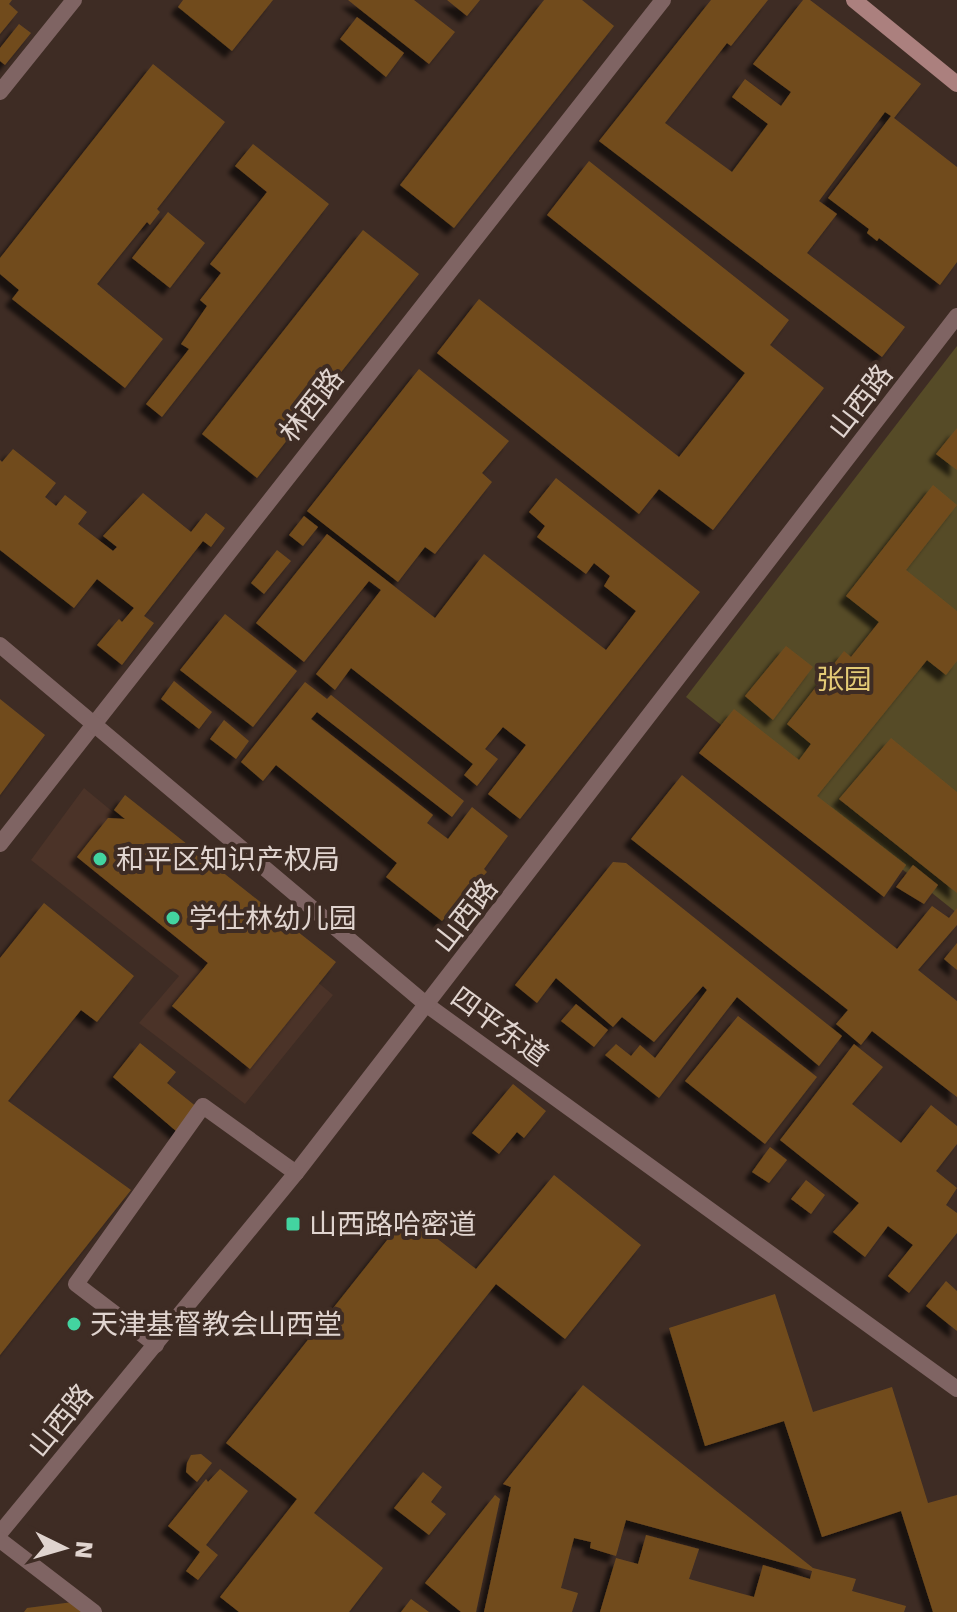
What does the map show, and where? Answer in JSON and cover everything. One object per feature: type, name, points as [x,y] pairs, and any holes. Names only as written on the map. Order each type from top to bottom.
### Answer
[{"type":"main road","points":[[854,0],[957,84]]},
{"type":"street","points":[[0,92],[74,0]]},
{"type":"street","name":"林西路","points":[[0,844],[663,0]]},
{"type":"street","name":"山西路","points":[[0,1533],[296,1173],[957,316]]},
{"type":"street","name":"四平东道","points":[[0,645],[427,1005],[957,1389]]},
{"type":"street","points":[[156,1345],[76,1284],[203,1106],[296,1173]]},
{"type":"street","points":[[0,1540],[94,1612]]},
{"type":"shaded area","name":"学仕林幼儿园","points":[[84,788],[333,995],[245,1104],[139,1023],[179,976],[31,860]]},
{"type":"green space","name":"张园","points":[[957,346],[957,913],[686,697]]},
{"type":"building","points":[[0,0],[12,0],[9,4],[18,12],[0,34]]},
{"type":"building","points":[[183,0],[273,0],[232,51],[178,7]]},
{"type":"building","points":[[348,0],[414,0],[455,32],[429,64]]},
{"type":"building","points":[[447,0],[480,0],[467,16]]},
{"type":"building","points":[[544,0],[582,0],[614,26],[454,228],[400,185]]},
{"type":"building","points":[[711,0],[768,0],[731,46],[727,43],[665,123],[732,172],[768,124],[732,97],[745,79],[781,106],[791,92],[753,64],[803,0],[810,0],[921,84],[894,118],[957,167],[957,262],[940,285],[879,238],[877,241],[867,233],[869,229],[828,198],[891,116],[885,112],[819,201],[837,214],[807,253],[905,327],[882,357],[599,141]]},
{"type":"building","points":[[357,17],[404,53],[386,77],[340,39]]},
{"type":"building","points":[[19,24],[31,33],[5,65],[0,61],[0,48]]},
{"type":"building","points":[[153,64],[225,122],[157,209],[160,212],[150,225],[147,222],[97,284],[163,339],[125,388],[12,299],[19,290],[0,274],[0,258]]},
{"type":"building","points":[[253,144],[329,204],[162,417],[146,404],[189,349],[181,344],[207,306],[200,300],[221,273],[210,264],[267,192],[235,166]]},
{"type":"building","points":[[589,161],[789,320],[770,345],[824,388],[713,530],[659,489],[639,514],[437,353],[479,299],[679,457],[745,373],[547,215]]},
{"type":"building","points":[[168,212],[205,243],[170,288],[132,258]]},
{"type":"building","points":[[363,230],[419,274],[257,478],[202,434]]},
{"type":"building","points":[[419,369],[509,441],[482,473],[492,482],[435,554],[425,547],[398,582],[307,511]]},
{"type":"building","points":[[957,428],[957,470],[936,454]]},
{"type":"building","points":[[13,449],[56,483],[45,497],[56,506],[65,495],[87,512],[78,524],[113,551],[117,547],[103,536],[143,493],[191,532],[206,513],[225,528],[211,547],[203,541],[144,616],[154,623],[122,665],[97,645],[119,619],[122,622],[134,608],[97,579],[74,608],[0,550],[0,460],[2,462]]},
{"type":"building","points":[[556,478],[700,592],[520,819],[488,794],[526,745],[503,727],[485,749],[498,759],[477,786],[464,775],[473,764],[351,668],[335,690],[316,674],[381,590],[369,581],[304,662],[256,623],[327,534],[435,618],[484,554],[606,650],[636,611],[604,586],[610,576],[594,563],[586,574],[537,537],[545,526],[529,512]]},
{"type":"building","points":[[933,485],[957,505],[906,570],[957,611],[957,661],[946,675],[927,660],[817,796],[906,865],[884,897],[699,753],[734,709],[799,760],[811,744],[787,724],[844,651],[851,657],[879,622],[846,596]]},
{"type":"building","points":[[304,516],[318,527],[303,546],[289,535]]},
{"type":"building","points":[[277,550],[291,561],[264,594],[251,583]]},
{"type":"building","points":[[225,614],[297,671],[253,727],[180,670]]},
{"type":"building","points":[[786,646],[813,667],[773,720],[745,696]]},
{"type":"building","points":[[174,681],[212,712],[199,729],[161,699]]},
{"type":"building","points":[[305,682],[327,699],[331,695],[464,801],[452,817],[317,712],[311,719],[433,815],[427,823],[448,839],[472,807],[508,836],[484,869],[487,872],[442,921],[386,877],[397,863],[276,765],[263,781],[241,762]]},
{"type":"building","points":[[0,699],[45,735],[0,795]]},
{"type":"building","points":[[224,720],[249,741],[236,759],[210,739]]},
{"type":"building","points":[[891,738],[957,792],[957,893],[839,799]]},
{"type":"building","points":[[682,775],[897,949],[932,906],[949,918],[957,908],[957,925],[918,970],[957,1001],[957,1097],[872,1031],[861,1045],[836,1024],[848,1010],[631,839]]},
{"type":"building","points":[[125,795],[336,962],[250,1069],[172,1006],[208,963],[77,857],[108,818],[125,819],[114,810]]},
{"type":"building","points":[[613,862],[626,863],[842,1036],[819,1066],[737,997],[659,1098],[605,1055],[616,1044],[631,1056],[640,1045],[655,1058],[707,990],[703,986],[654,1042],[622,1017],[613,1027],[556,978],[537,1003],[515,985]]},
{"type":"building","points":[[913,865],[938,885],[924,904],[896,887]]},
{"type":"building","points":[[44,903],[134,976],[97,1022],[81,1010],[8,1101],[131,1190],[0,1355],[0,958]]},
{"type":"building","points":[[957,943],[957,970],[944,959]]},
{"type":"building","points":[[576,1004],[608,1030],[594,1047],[561,1021]]},
{"type":"building","points":[[738,1016],[817,1077],[765,1144],[685,1081]]},
{"type":"building","points":[[140,1043],[176,1072],[167,1083],[203,1112],[183,1137],[113,1077]]},
{"type":"building","points":[[854,1044],[883,1067],[852,1104],[901,1143],[931,1105],[957,1126],[957,1144],[936,1171],[957,1188],[946,1205],[957,1213],[957,1233],[909,1293],[888,1276],[913,1245],[888,1226],[865,1257],[833,1232],[859,1203],[780,1140]]},
{"type":"building","points":[[513,1084],[546,1111],[524,1138],[517,1132],[499,1154],[472,1133]]},
{"type":"building","points":[[770,1147],[787,1160],[769,1183],[752,1172]]},
{"type":"building","points":[[554,1175],[641,1245],[565,1339],[496,1284],[314,1513],[383,1568],[349,1612],[239,1612],[220,1597],[297,1499],[226,1443],[407,1215],[476,1269]]},
{"type":"building","points":[[806,1180],[825,1195],[811,1214],[791,1199]]},
{"type":"building","points":[[946,1281],[957,1291],[957,1331],[926,1306]]},
{"type":"building","points":[[775,1294],[813,1412],[892,1387],[928,1503],[957,1495],[957,1612],[933,1612],[901,1511],[822,1537],[784,1421],[705,1446],[669,1328]]},
{"type":"building","points":[[583,1385],[813,1568],[856,1579],[852,1591],[906,1606],[904,1612],[600,1612],[616,1558],[638,1564],[646,1535],[699,1549],[689,1579],[754,1597],[763,1565],[810,1579],[812,1571],[626,1520],[616,1556],[590,1548],[591,1542],[574,1538],[561,1588],[578,1593],[572,1612],[484,1612],[511,1487],[503,1484]]},
{"type":"building","points":[[201,1454],[212,1463],[197,1482],[186,1472],[187,1463],[191,1455]]},
{"type":"building","points":[[220,1469],[248,1491],[206,1545],[218,1555],[198,1580],[186,1571],[200,1552],[168,1526],[206,1479],[208,1482]]},
{"type":"building","points":[[423,1472],[442,1487],[431,1502],[446,1514],[429,1535],[394,1508]]},
{"type":"building","points":[[495,1495],[500,1499],[476,1612],[461,1612],[425,1583]]},
{"type":"building","points":[[411,1599],[429,1612],[401,1612]]},
{"type":"building","points":[[73,1602],[86,1612],[24,1612],[27,1608]]},
{"type":"place","name":"和平区知识产权局","points":[[100,859]]},
{"type":"place","name":"学仕林幼儿园","points":[[173,918]]},
{"type":"place","name":"山西路哈密道","points":[[293,1224]]},
{"type":"place","name":"天津基督教会山西堂","points":[[74,1324]]}]
